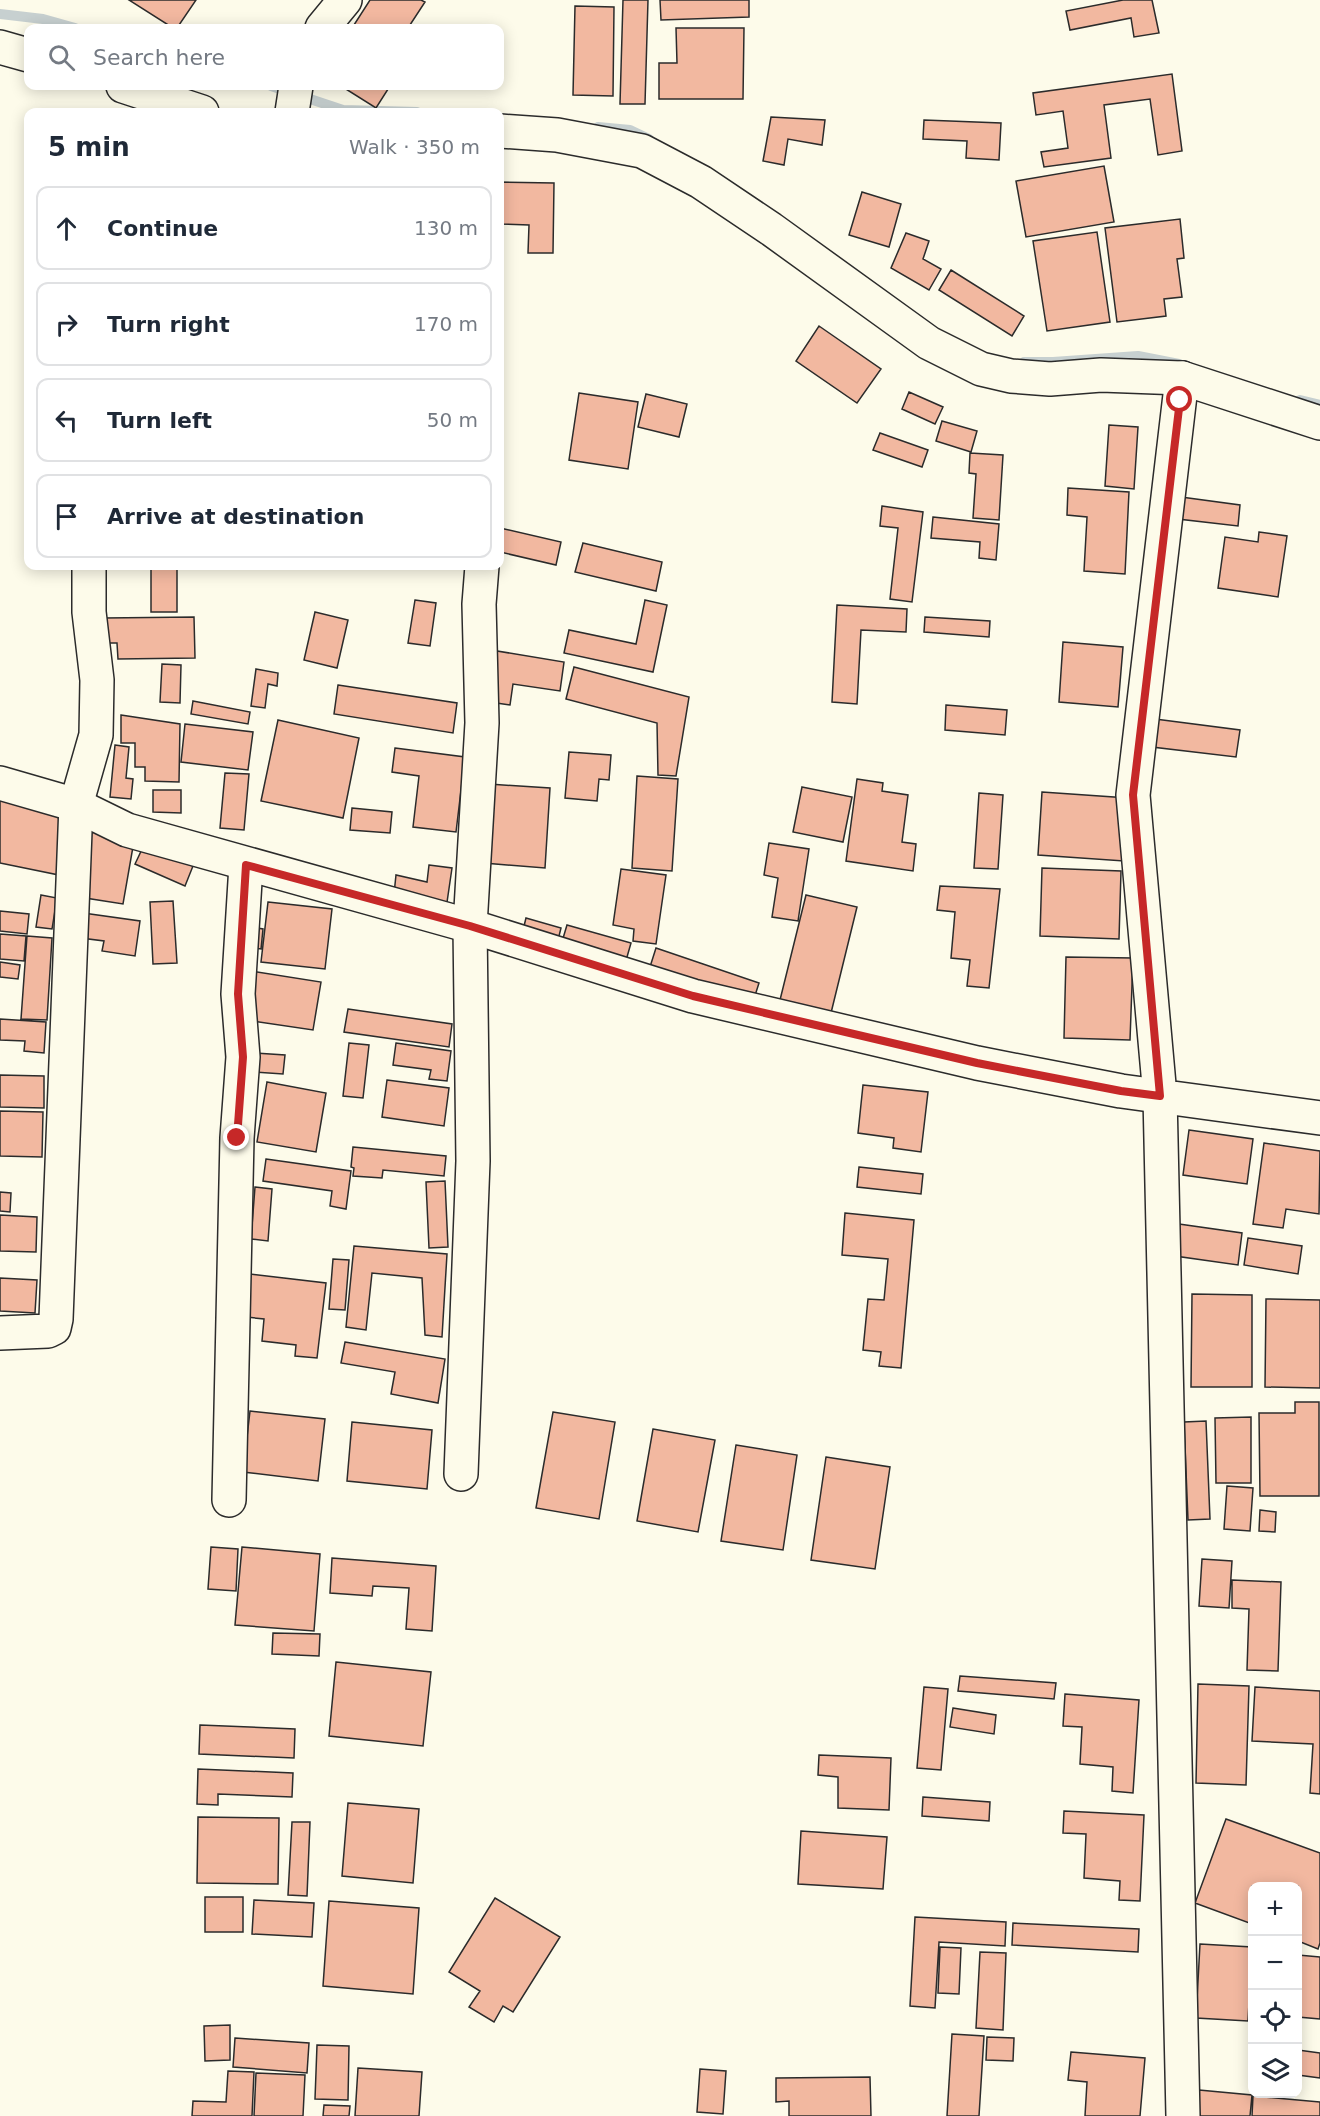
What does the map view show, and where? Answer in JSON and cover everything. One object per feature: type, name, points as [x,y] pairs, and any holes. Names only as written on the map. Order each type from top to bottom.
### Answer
[{"type":"street","points":[[325,24],[345,0]]},
{"type":"street","points":[[0,47],[24,54]]},
{"type":"street","points":[[135,90],[190,108]]},
{"type":"street","points":[[293,108],[295,90]]},
{"type":"street","points":[[504,131],[557,135],[642,151],[701,182],[771,229],[929,343],[981,369],[1011,376],[1050,380],[1101,375],[1182,378],[1320,423]]},
{"type":"street","points":[[1182,378],[1133,795],[1160,1096],[1184,2116]]},
{"type":"street","points":[[0,1333],[48,1332],[54,1328],[56,1319],[76,805],[96,735],[97,680],[89,612],[89,570]]},
{"type":"street","points":[[461,1474],[473,1161],[470,926],[482,723],[479,604],[482,570]]},
{"type":"street","points":[[0,783],[76,805],[127,830],[470,926],[693,996],[977,1063],[1121,1091],[1320,1118]]},
{"type":"street","points":[[229,1500],[237,1138],[243,1057],[238,994],[246,865]]},
{"type":"building","points":[[129,0],[196,0],[180,24],[167,24]]},
{"type":"building","points":[[370,0],[421,0],[425,2],[411,24],[355,24]]},
{"type":"building","points":[[623,0],[648,0],[645,104],[620,104]]},
{"type":"building","points":[[660,0],[749,0],[749,17],[661,20]]},
{"type":"building","points":[[1123,0],[1152,0],[1159,33],[1134,37],[1131,18],[1070,30],[1066,11]]},
{"type":"building","points":[[575,6],[614,7],[613,96],[573,95]]},
{"type":"building","points":[[676,28],[744,28],[743,99],[659,99],[659,63],[677,63]]},
{"type":"building","points":[[1172,74],[1182,151],[1158,155],[1150,99],[1104,105],[1111,158],[1044,167],[1041,152],[1068,148],[1063,111],[1036,115],[1033,93]]},
{"type":"building","points":[[347,90],[387,90],[376,108]]},
{"type":"building","points":[[771,117],[825,120],[822,145],[788,139],[784,165],[763,161]]},
{"type":"building","points":[[924,120],[1001,123],[999,160],[966,158],[967,141],[923,139]]},
{"type":"building","points":[[1104,166],[1114,222],[1026,237],[1016,181]]},
{"type":"building","points":[[504,182],[554,183],[553,253],[528,253],[529,225],[504,224]]},
{"type":"building","points":[[862,192],[901,204],[889,247],[849,235]]},
{"type":"building","points":[[1180,219],[1184,258],[1177,259],[1182,297],[1164,299],[1166,316],[1117,322],[1105,228]]},
{"type":"building","points":[[1097,232],[1110,322],[1047,331],[1033,241]]},
{"type":"building","points":[[906,233],[929,241],[923,259],[941,269],[929,290],[891,268]]},
{"type":"building","points":[[951,270],[1024,316],[1012,336],[939,290]]},
{"type":"building","points":[[819,326],[881,369],[857,403],[796,361]]},
{"type":"building","points":[[909,392],[943,407],[935,424],[902,409]]},
{"type":"building","points":[[579,393],[638,402],[628,469],[569,460]]},
{"type":"building","points":[[646,394],[687,404],[679,437],[638,427]]},
{"type":"building","points":[[942,421],[977,431],[971,452],[936,441]]},
{"type":"building","points":[[1109,425],[1138,427],[1134,489],[1105,486]]},
{"type":"building","points":[[880,433],[928,450],[922,467],[873,450]]},
{"type":"building","points":[[970,453],[1003,455],[999,520],[973,518],[976,474],[969,473]]},
{"type":"building","points":[[1068,488],[1129,492],[1125,574],[1084,571],[1087,517],[1067,515]]},
{"type":"building","points":[[1181,497],[1240,505],[1238,526],[1178,519]]},
{"type":"building","points":[[882,506],[923,512],[912,602],[890,599],[898,528],[880,526]]},
{"type":"building","points":[[933,517],[999,524],[996,560],[979,558],[980,542],[931,538]]},
{"type":"building","points":[[504,529],[561,542],[556,565],[504,553]]},
{"type":"building","points":[[1259,532],[1287,536],[1278,597],[1218,588],[1225,537],[1258,542]]},
{"type":"building","points":[[583,543],[662,562],[656,591],[575,572]]},
{"type":"building","points":[[151,570],[177,570],[177,612],[151,612]]},
{"type":"building","points":[[415,600],[436,603],[430,646],[408,643]]},
{"type":"building","points":[[645,600],[667,605],[653,672],[564,653],[569,630],[636,644]]},
{"type":"building","points":[[837,605],[907,609],[906,632],[861,630],[857,704],[832,702]]},
{"type":"building","points":[[315,612],[348,620],[337,668],[304,660]]},
{"type":"building","points":[[194,617],[195,658],[118,659],[117,643],[104,643],[104,618]]},
{"type":"building","points":[[925,617],[990,621],[989,637],[924,632]]},
{"type":"building","points":[[1063,642],[1123,647],[1118,707],[1059,702]]},
{"type":"building","points":[[491,650],[564,662],[560,691],[513,684],[510,705],[483,701]]},
{"type":"building","points":[[162,664],[181,665],[180,703],[160,702]]},
{"type":"building","points":[[574,667],[689,697],[676,776],[658,775],[657,723],[566,699]]},
{"type":"building","points":[[256,669],[278,673],[277,686],[268,684],[265,708],[251,706]]},
{"type":"building","points":[[338,685],[457,703],[453,733],[334,714]]},
{"type":"building","points":[[193,701],[250,712],[248,724],[191,714]]},
{"type":"building","points":[[946,705],[1007,710],[1005,735],[945,730]]},
{"type":"building","points":[[121,715],[180,724],[179,782],[145,781],[145,767],[135,767],[135,743],[121,743]]},
{"type":"building","points":[[1155,719],[1240,730],[1236,757],[1152,747]]},
{"type":"building","points":[[278,720],[359,738],[343,818],[261,801]]},
{"type":"building","points":[[185,724],[253,732],[248,770],[181,762]]},
{"type":"building","points":[[115,745],[129,747],[126,778],[133,779],[131,799],[110,797]]},
{"type":"building","points":[[395,748],[465,757],[456,832],[413,827],[419,776],[392,772]]},
{"type":"building","points":[[569,752],[611,755],[609,780],[599,779],[597,801],[565,798]]},
{"type":"building","points":[[225,773],[249,774],[244,830],[220,828]]},
{"type":"building","points":[[637,776],[678,779],[672,871],[632,868]]},
{"type":"building","points":[[857,779],[883,783],[882,791],[908,795],[902,842],[916,844],[913,871],[846,861]]},
{"type":"building","points":[[489,784],[550,788],[545,868],[484,863]]},
{"type":"building","points":[[0,787],[65,806],[59,875],[0,863]]},
{"type":"building","points":[[802,787],[852,797],[843,842],[793,832]]},
{"type":"building","points":[[153,790],[181,790],[181,813],[153,812]]},
{"type":"building","points":[[1042,792],[1128,798],[1124,861],[1038,855]]},
{"type":"building","points":[[979,793],[1003,795],[998,869],[974,868]]},
{"type":"building","points":[[352,808],[392,812],[390,833],[350,830]]},
{"type":"building","points":[[87,823],[134,841],[123,904],[79,897]]},
{"type":"building","points":[[769,843],[809,849],[798,921],[772,917],[778,878],[764,875]]},
{"type":"building","points":[[144,845],[193,866],[185,886],[135,864]]},
{"type":"building","points":[[429,865],[452,868],[446,909],[394,894],[396,875],[427,882]]},
{"type":"building","points":[[1042,868],[1121,871],[1119,939],[1040,936]]},
{"type":"building","points":[[621,869],[666,875],[656,944],[633,941],[634,929],[613,925]]},
{"type":"building","points":[[940,886],[1000,889],[989,988],[967,986],[970,960],[951,958],[955,912],[937,910]]},
{"type":"building","points":[[41,895],[57,898],[52,929],[36,927]]},
{"type":"building","points":[[806,895],[857,907],[830,1017],[779,1004]]},
{"type":"building","points":[[173,901],[177,963],[153,964],[150,902]]},
{"type":"building","points":[[268,902],[332,909],[325,969],[261,962]]},
{"type":"building","points":[[0,911],[29,914],[27,934],[0,931]]},
{"type":"building","points":[[76,912],[140,921],[135,956],[102,951],[104,941],[73,937]]},
{"type":"building","points":[[526,918],[561,928],[557,944],[522,934]]},
{"type":"building","points":[[567,925],[631,943],[625,964],[561,945]]},
{"type":"building","points":[[250,927],[263,929],[261,949],[248,947]]},
{"type":"building","points":[[0,934],[26,936],[24,961],[0,959]]},
{"type":"building","points":[[27,936],[52,938],[47,1020],[21,1019]]},
{"type":"building","points":[[656,948],[759,983],[752,1005],[649,970]]},
{"type":"building","points":[[1066,957],[1133,958],[1130,1040],[1064,1038]]},
{"type":"building","points":[[0,962],[20,965],[18,979],[0,977]]},
{"type":"building","points":[[245,970],[321,982],[313,1030],[246,1020]]},
{"type":"building","points":[[348,1009],[452,1024],[449,1047],[344,1032]]},
{"type":"building","points":[[0,1019],[46,1022],[44,1053],[24,1051],[25,1041],[0,1040]]},
{"type":"building","points":[[349,1043],[369,1045],[363,1098],[343,1096]]},
{"type":"building","points":[[396,1043],[451,1051],[447,1081],[429,1079],[431,1070],[393,1065]]},
{"type":"building","points":[[255,1053],[285,1055],[283,1074],[254,1072]]},
{"type":"building","points":[[0,1075],[44,1076],[44,1108],[0,1107]]},
{"type":"building","points":[[387,1080],[449,1088],[444,1126],[382,1117]]},
{"type":"building","points":[[267,1082],[326,1093],[316,1152],[257,1142]]},
{"type":"building","points":[[863,1085],[928,1092],[921,1152],[893,1148],[894,1138],[858,1133]]},
{"type":"building","points":[[0,1111],[43,1112],[42,1157],[0,1156]]},
{"type":"building","points":[[1189,1130],[1253,1139],[1247,1184],[1183,1175]]},
{"type":"building","points":[[1264,1143],[1320,1151],[1319,1214],[1286,1209],[1283,1228],[1253,1224]]},
{"type":"building","points":[[353,1147],[446,1156],[444,1176],[383,1170],[382,1178],[353,1176],[354,1168],[351,1167]]},
{"type":"building","points":[[266,1159],[351,1171],[346,1209],[330,1206],[332,1191],[263,1181]]},
{"type":"building","points":[[859,1167],[923,1174],[921,1194],[857,1187]]},
{"type":"building","points":[[445,1181],[448,1247],[429,1248],[426,1182]]},
{"type":"building","points":[[255,1187],[272,1189],[268,1241],[251,1239]]},
{"type":"building","points":[[0,1192],[11,1193],[10,1212],[0,1211]]},
{"type":"building","points":[[845,1213],[914,1220],[901,1368],[879,1366],[881,1352],[863,1350],[868,1299],[884,1300],[888,1259],[842,1255]]},
{"type":"building","points":[[0,1215],[37,1217],[36,1252],[0,1251]]},
{"type":"building","points":[[1179,1224],[1242,1233],[1238,1265],[1175,1256]]},
{"type":"building","points":[[1248,1238],[1302,1246],[1298,1274],[1244,1265]]},
{"type":"building","points":[[354,1246],[447,1254],[442,1337],[425,1335],[422,1278],[372,1273],[366,1330],[346,1327]]},
{"type":"building","points":[[333,1259],[349,1260],[345,1310],[329,1309]]},
{"type":"building","points":[[242,1273],[326,1283],[317,1358],[295,1356],[296,1345],[262,1341],[264,1319],[237,1316]]},
{"type":"building","points":[[0,1278],[37,1280],[35,1313],[0,1311]]},
{"type":"building","points":[[1192,1294],[1252,1295],[1252,1387],[1191,1387]]},
{"type":"building","points":[[1266,1299],[1320,1300],[1320,1388],[1265,1387]]},
{"type":"building","points":[[345,1342],[445,1359],[438,1403],[391,1394],[395,1372],[341,1363]]},
{"type":"building","points":[[1295,1402],[1319,1402],[1319,1496],[1260,1496],[1259,1413],[1295,1413]]},
{"type":"building","points":[[250,1411],[325,1419],[318,1481],[243,1472]]},
{"type":"building","points":[[553,1412],[615,1422],[599,1519],[536,1508]]},
{"type":"building","points":[[1251,1417],[1251,1483],[1216,1483],[1215,1418]]},
{"type":"building","points":[[1206,1421],[1210,1519],[1188,1520],[1184,1422]]},
{"type":"building","points":[[352,1422],[432,1430],[427,1489],[347,1481]]},
{"type":"building","points":[[653,1429],[715,1440],[698,1532],[637,1521]]},
{"type":"building","points":[[736,1445],[797,1455],[783,1550],[721,1541]]},
{"type":"building","points":[[826,1457],[890,1467],[875,1569],[811,1560]]},
{"type":"building","points":[[1227,1486],[1253,1488],[1250,1531],[1224,1529]]},
{"type":"building","points":[[1260,1510],[1276,1512],[1275,1532],[1259,1531]]},
{"type":"building","points":[[211,1547],[238,1549],[236,1591],[208,1589]]},
{"type":"building","points":[[242,1547],[320,1554],[314,1631],[235,1625]]},
{"type":"building","points":[[332,1558],[436,1566],[432,1631],[406,1629],[409,1588],[373,1586],[372,1596],[330,1593]]},
{"type":"building","points":[[1202,1559],[1232,1561],[1229,1608],[1199,1606]]},
{"type":"building","points":[[1232,1580],[1281,1582],[1278,1671],[1247,1670],[1249,1609],[1232,1608]]},
{"type":"building","points":[[273,1633],[320,1634],[319,1656],[272,1654]]},
{"type":"building","points":[[336,1662],[431,1672],[423,1746],[329,1736]]},
{"type":"building","points":[[960,1676],[1056,1683],[1054,1699],[958,1691]]},
{"type":"building","points":[[1198,1684],[1249,1686],[1246,1785],[1196,1783]]},
{"type":"building","points":[[924,1687],[948,1689],[941,1770],[917,1768]]},
{"type":"building","points":[[1255,1687],[1320,1691],[1320,1794],[1310,1793],[1313,1744],[1252,1741]]},
{"type":"building","points":[[1065,1694],[1139,1700],[1133,1793],[1112,1791],[1113,1767],[1080,1764],[1082,1727],[1063,1726]]},
{"type":"building","points":[[953,1708],[996,1715],[994,1734],[950,1727]]},
{"type":"building","points":[[200,1725],[295,1729],[294,1758],[199,1754]]},
{"type":"building","points":[[819,1755],[891,1758],[889,1810],[838,1808],[838,1777],[818,1775]]},
{"type":"building","points":[[198,1769],[293,1773],[292,1797],[218,1794],[218,1805],[197,1804]]},
{"type":"building","points":[[923,1797],[990,1802],[989,1821],[922,1816]]},
{"type":"building","points":[[348,1803],[419,1809],[413,1883],[342,1876]]},
{"type":"building","points":[[1064,1811],[1144,1815],[1140,1901],[1119,1900],[1120,1881],[1084,1878],[1086,1834],[1063,1833]]},
{"type":"building","points":[[198,1817],[279,1818],[278,1884],[197,1883]]},
{"type":"building","points":[[1226,1819],[1320,1853],[1320,1943],[1318,1949],[1302,1943],[1302,1882],[1248,1882],[1248,1923],[1195,1903]]},
{"type":"building","points":[[292,1822],[310,1822],[307,1896],[288,1895]]},
{"type":"building","points":[[801,1831],[887,1837],[883,1889],[798,1884]]},
{"type":"building","points":[[205,1897],[243,1897],[243,1932],[205,1932]]},
{"type":"building","points":[[495,1898],[560,1937],[513,2012],[503,2006],[494,2022],[469,2007],[480,1991],[449,1972]]},
{"type":"building","points":[[254,1900],[314,1903],[312,1937],[252,1934]]},
{"type":"building","points":[[329,1901],[419,1908],[413,1994],[323,1986]]},
{"type":"building","points":[[915,1917],[1006,1922],[1005,1946],[939,1942],[935,2008],[910,2006]]},
{"type":"building","points":[[1013,1923],[1139,1929],[1138,1952],[1012,1945]]},
{"type":"building","points":[[1200,1944],[1248,1947],[1248,2021],[1196,2018]]},
{"type":"building","points":[[940,1947],[961,1948],[959,1994],[938,1993]]},
{"type":"building","points":[[980,1952],[1006,1953],[1003,2030],[976,2028]]},
{"type":"building","points":[[1302,1955],[1320,1957],[1320,2019],[1302,2017]]},
{"type":"building","points":[[230,2025],[230,2060],[205,2061],[204,2026]]},
{"type":"building","points":[[952,2034],[984,2036],[979,2116],[947,2116]]},
{"type":"building","points":[[987,2037],[1014,2038],[1013,2061],[986,2060]]},
{"type":"building","points":[[235,2038],[309,2043],[307,2073],[233,2067]]},
{"type":"building","points":[[317,2045],[349,2046],[348,2100],[315,2099]]},
{"type":"building","points":[[1302,2051],[1320,2053],[1320,2078],[1302,2076]]},
{"type":"building","points":[[1071,2052],[1145,2058],[1140,2116],[1085,2116],[1087,2082],[1068,2080]]},
{"type":"building","points":[[358,2068],[422,2072],[419,2116],[355,2116]]},
{"type":"building","points":[[700,2069],[726,2071],[723,2114],[697,2112]]},
{"type":"building","points":[[228,2071],[254,2072],[252,2116],[192,2116],[193,2101],[226,2102]]},
{"type":"building","points":[[256,2073],[305,2075],[303,2116],[254,2116]]},
{"type":"building","points":[[870,2077],[871,2116],[789,2116],[789,2101],[776,2102],[776,2078]]},
{"type":"building","points":[[1199,2090],[1248,2095],[1248,2098],[1252,2098],[1250,2116],[1196,2116]]},
{"type":"building","points":[[1253,2098],[1320,2102],[1320,2116],[1252,2116]]},
{"type":"building","points":[[324,2105],[350,2106],[349,2116],[323,2116]]},
{"type":"waterway","points":[[0,14],[43,19],[61,24]]},
{"type":"waterway","points":[[283,90],[337,108]]},
{"type":"waterway","points":[[598,127],[630,130],[649,139]]},
{"type":"waterway","points":[[1024,362],[1138,356],[1179,364]]},
{"type":"waterway","points":[[1300,400],[1320,405]]},
{"type":"route","points":[[237,1138],[243,1057],[238,994],[246,865],[470,926],[693,996],[977,1063],[1121,1091],[1160,1096],[1133,795],[1180,400]]}]
